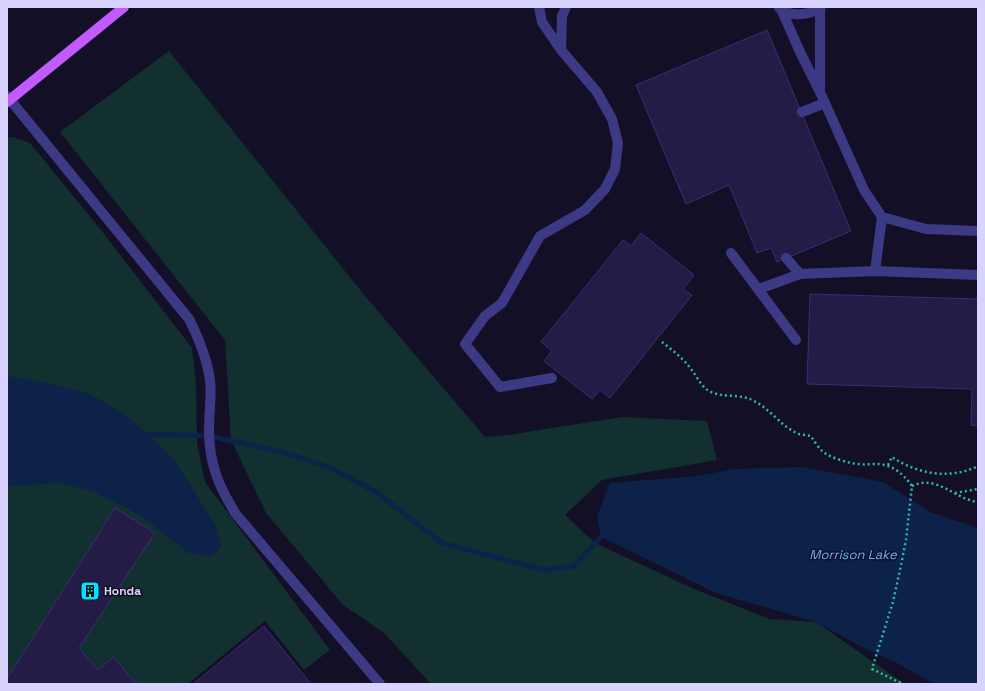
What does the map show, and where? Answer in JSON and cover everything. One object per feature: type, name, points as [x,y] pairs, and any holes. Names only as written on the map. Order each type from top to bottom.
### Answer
[{"type":"main road","points":[[8,99],[124,7]]},
{"type":"street","points":[[539,7],[542,22],[561,50],[597,92],[612,119],[618,143],[614,169],[605,189],[585,210],[540,236],[502,303],[485,316],[465,344],[500,387],[552,378]]},
{"type":"street","points":[[561,50],[562,16],[566,7]]},
{"type":"street","points":[[780,9],[794,14],[806,14],[820,7],[820,92]]},
{"type":"street","points":[[780,9],[820,92],[864,190],[882,217],[926,229],[978,231]]},
{"type":"street","points":[[8,99],[189,319],[201,343],[210,379],[211,401],[209,429],[216,474],[223,492],[235,513],[380,684]]},
{"type":"street","points":[[802,112],[825,103]]},
{"type":"street","points":[[875,271],[882,217]]},
{"type":"street","points":[[731,253],[796,340]]},
{"type":"street","points":[[786,258],[800,274]]},
{"type":"street","points":[[759,289],[800,274],[875,271],[978,275]]},
{"type":"path","points":[[662,342],[691,368],[704,388],[711,392],[719,395],[746,397],[754,401],[767,408],[789,428],[800,434],[811,436],[822,451],[832,457],[860,464],[875,463],[888,465],[898,470],[905,476],[912,486],[906,540],[893,602],[872,668],[903,684]]},
{"type":"path","points":[[888,465],[892,457],[910,468],[934,473],[957,473],[967,471],[978,466]]},
{"type":"path","points":[[912,486],[919,482],[931,482],[964,498],[978,502]]},
{"type":"path","points":[[954,493],[978,489]]},
{"type":"green space","points":[[169,51],[365,296],[485,437],[508,435],[622,417],[707,421],[717,460],[602,480],[565,515],[595,543],[694,589],[770,619],[816,622],[905,684],[431,684],[383,632],[343,605],[266,513],[231,440],[225,340],[60,132]]},
{"type":"green space","points":[[13,137],[30,143],[101,230],[192,348],[196,385],[197,443],[205,482],[330,650],[304,670],[265,621],[188,684],[7,684],[7,138]]},
{"type":"water","points":[[7,376],[48,383],[90,394],[124,414],[172,457],[215,524],[221,545],[218,551],[211,556],[188,553],[140,515],[95,492],[60,483],[7,486]]},
{"type":"water","name":"Morrison Lake","points":[[802,467],[883,482],[930,512],[978,528],[978,684],[934,684],[899,664],[864,648],[816,622],[716,593],[601,537],[597,516],[610,483],[697,476],[734,469]]},
{"type":"building","points":[[767,30],[851,231],[777,262],[771,248],[757,253],[729,185],[686,204],[636,85]]},
{"type":"building","points":[[641,233],[694,275],[683,289],[692,295],[610,398],[600,390],[592,399],[544,361],[552,351],[541,342],[623,240],[631,246]]},
{"type":"building","points":[[810,294],[978,299],[978,426],[971,425],[972,389],[807,384]]},
{"type":"building","name":"Honda","points":[[115,508],[155,533],[79,648],[98,670],[114,657],[136,684],[7,684],[7,679]]},
{"type":"building","points":[[264,626],[311,684],[193,684]]},
{"type":"waterway","points":[[147,434],[210,436],[286,453],[328,467],[376,492],[442,543],[544,570],[574,566],[601,537]]},
{"type":"place","name":"Honda","points":[[90,591]]}]
